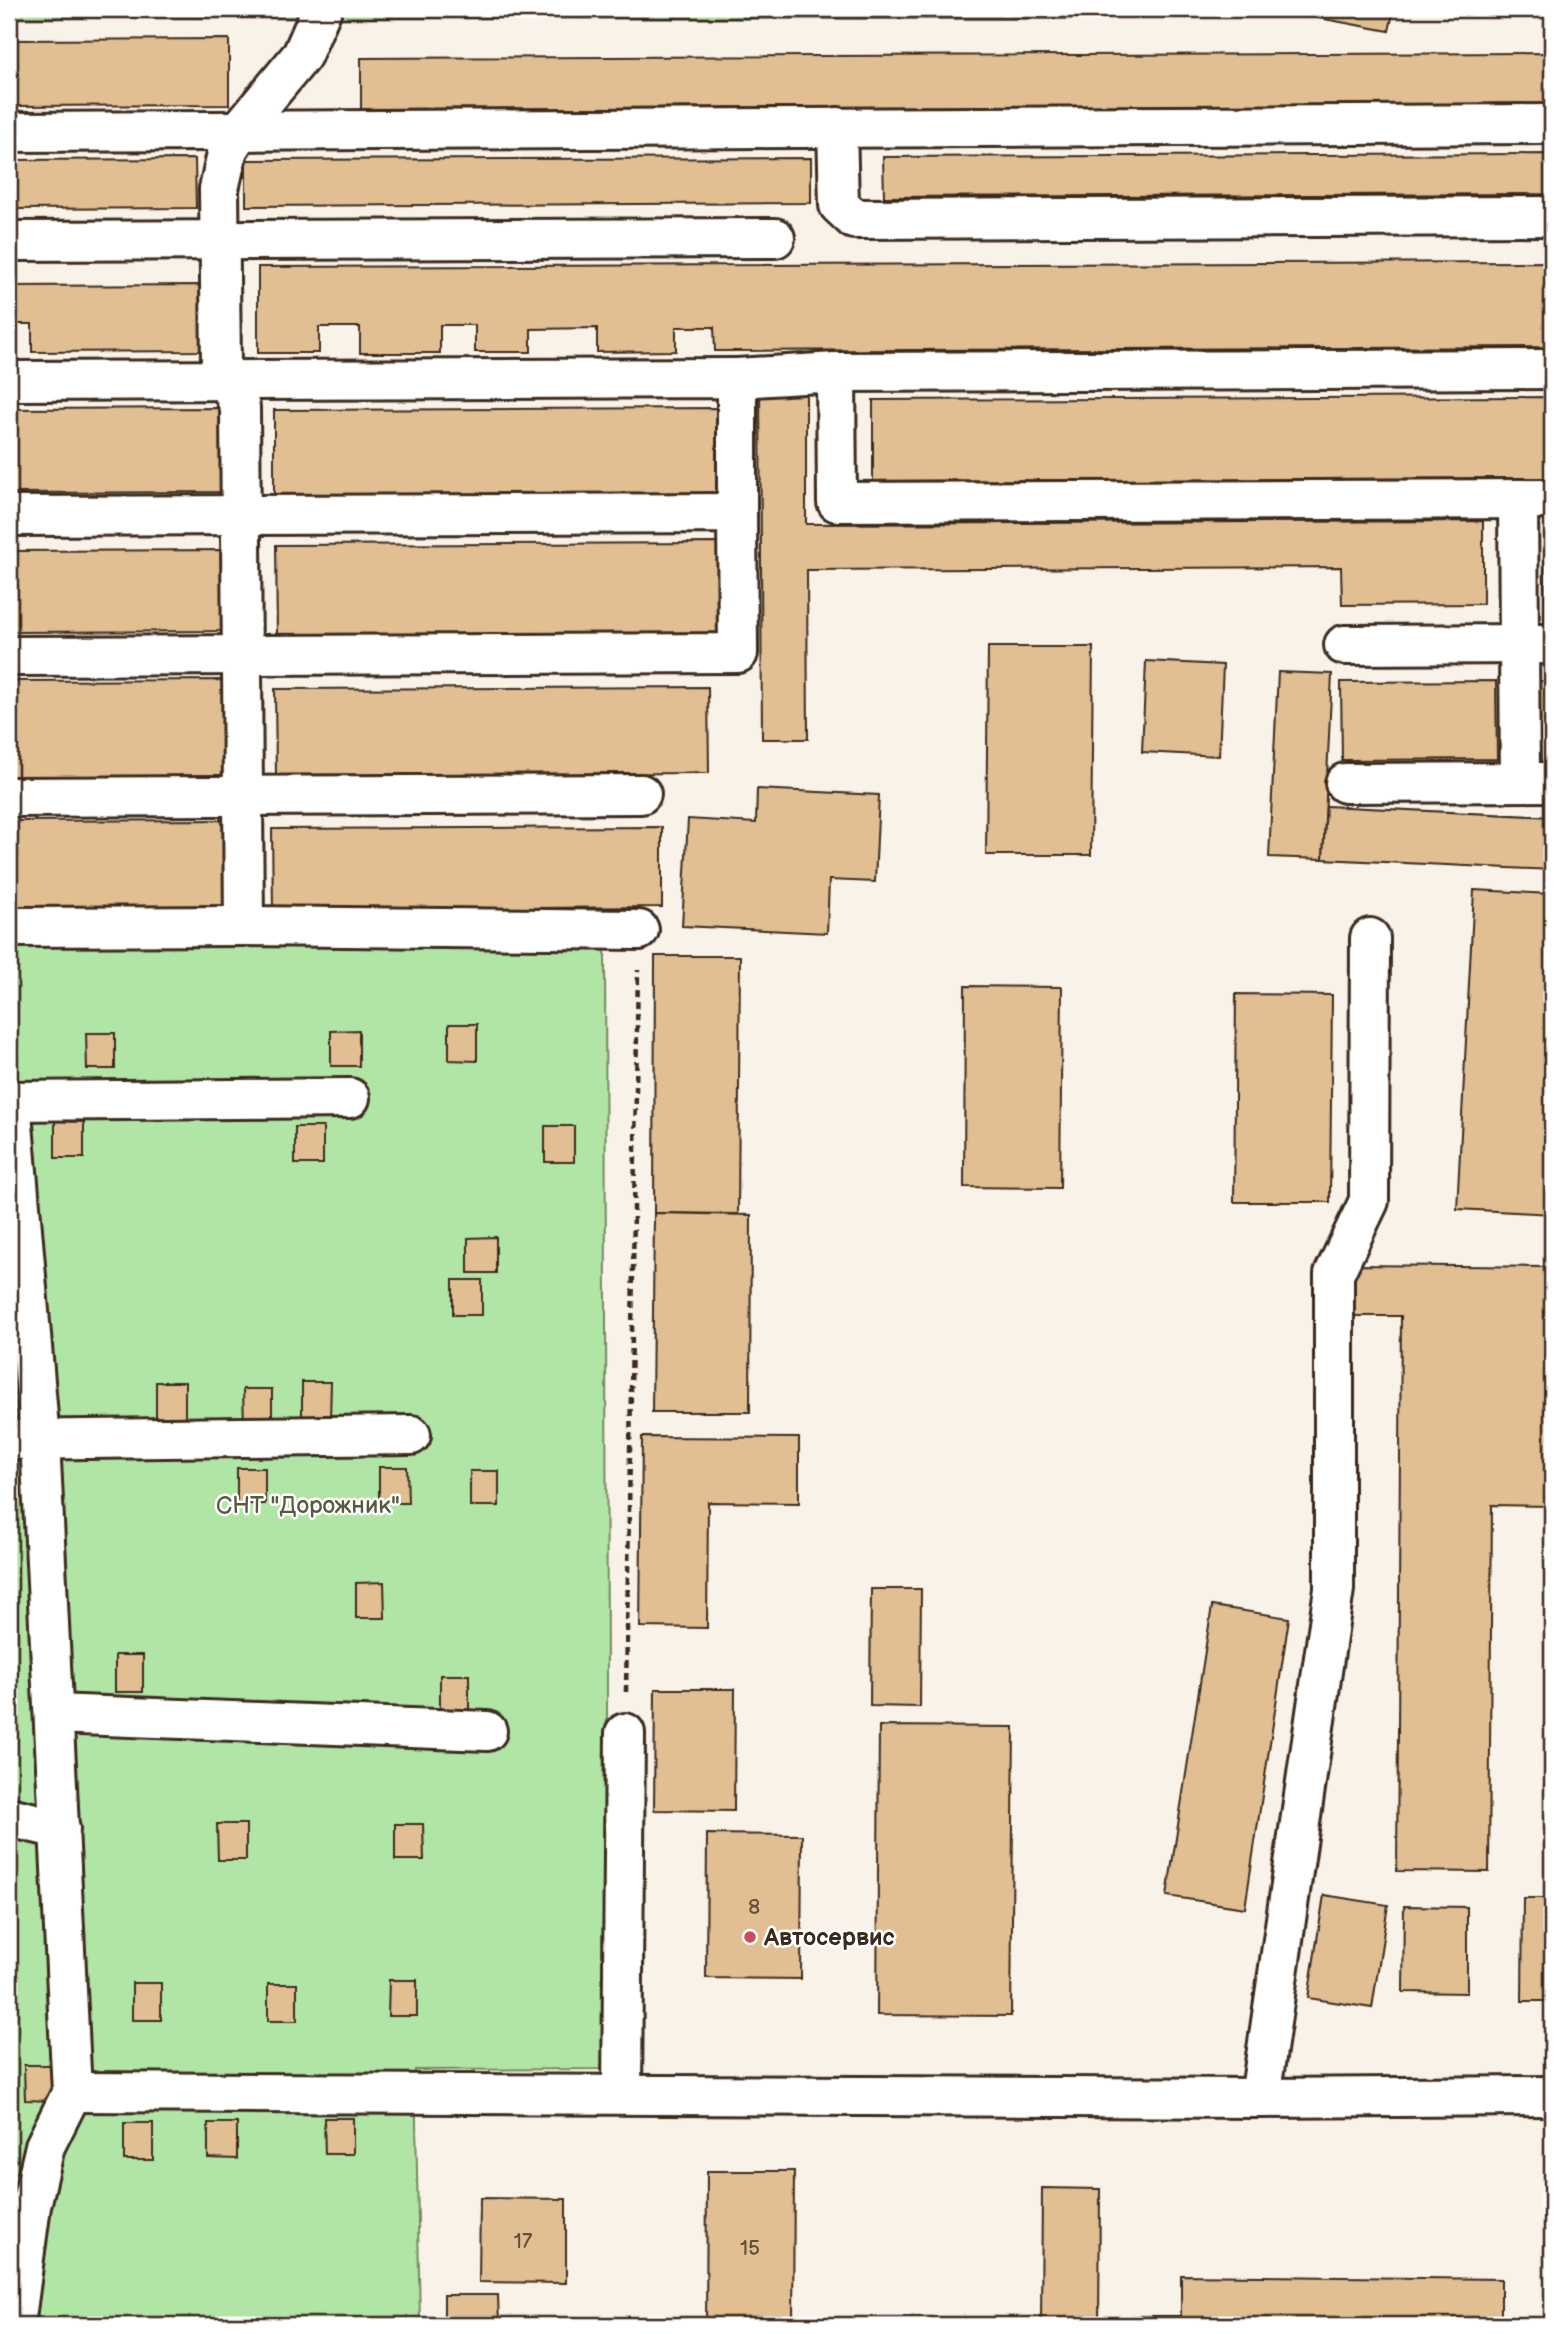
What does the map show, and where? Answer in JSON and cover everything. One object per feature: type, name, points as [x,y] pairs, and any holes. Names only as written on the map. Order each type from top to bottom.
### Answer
[{"type":"street","points":[[244,926],[240,407],[221,365],[219,189],[228,149],[302,55],[322,9]]},
{"type":"street","points":[[9,132],[1552,124]]},
{"type":"street","points":[[837,127],[839,205],[854,219],[1552,216]]},
{"type":"street","points":[[9,241],[775,238]]},
{"type":"street","points":[[9,382],[737,378],[836,372],[1552,369]]},
{"type":"street","points":[[836,372],[836,502],[1535,499],[1536,782],[1345,783]]},
{"type":"street","points":[[9,656],[738,653],[737,378]]},
{"type":"street","points":[[9,516],[737,513]]},
{"type":"street","points":[[1344,645],[1535,644]]},
{"type":"street","points":[[9,797],[641,794]]},
{"type":"street","points":[[9,927],[244,926],[639,930]]},
{"type":"street","points":[[1260,2098],[1334,1588],[1334,1274],[1369,1201],[1370,938]]},
{"type":"street","points":[[15,2325],[20,2206],[72,2091],[54,1714],[24,1440],[10,1101],[350,1098]]},
{"type":"street","points":[[24,1440],[411,1435]]},
{"type":"street","points":[[54,1714],[487,1731]]},
{"type":"street","points":[[622,2094],[625,1733]]},
{"type":"street","points":[[9,1817],[60,1829]]},
{"type":"street","points":[[72,2091],[1260,2098],[1552,2096]]},
{"type":"path","points":[[625,1733],[639,930]]},
{"type":"green space","points":[[9,9],[1090,9],[1089,19],[9,17]]},
{"type":"green space","name":"СНТ \"Дорожник\"","points":[[605,941],[608,2069],[415,2070],[420,2325],[9,2325],[9,942]]},
{"type":"building","points":[[1271,9],[1394,9],[1389,31]]},
{"type":"building","points":[[229,39],[229,105],[9,106],[9,40]]},
{"type":"building","points":[[1552,53],[1552,104],[361,109],[361,58]]},
{"type":"building","points":[[1552,154],[1552,194],[884,197],[883,157]]},
{"type":"building","points":[[811,158],[811,203],[246,206],[246,160]]},
{"type":"building","points":[[195,159],[196,208],[9,209],[9,160]]},
{"type":"building","points":[[1552,262],[1552,347],[715,351],[714,327],[676,327],[676,351],[597,352],[597,328],[531,329],[531,352],[475,352],[475,325],[440,325],[440,353],[360,353],[360,327],[319,327],[319,353],[258,353],[258,267]]},
{"type":"building","points":[[201,285],[201,351],[32,352],[32,324],[9,324],[9,286]]},
{"type":"building","points":[[806,384],[806,524],[1483,521],[1483,604],[1342,605],[1341,567],[807,570],[808,739],[762,739],[760,385]]},
{"type":"building","points":[[1552,397],[1552,478],[873,481],[873,400]]},
{"type":"building","points":[[226,408],[226,492],[9,493],[9,409]]},
{"type":"building","points":[[718,408],[718,495],[274,498],[274,410]]},
{"type":"building","points":[[1545,532],[1552,532],[1552,629],[1545,629]]},
{"type":"building","points":[[718,543],[718,633],[277,635],[276,545]]},
{"type":"building","points":[[232,550],[232,631],[9,632],[9,551]]},
{"type":"building","points":[[988,647],[1093,647],[1091,855],[986,855]]},
{"type":"building","points":[[1146,661],[1223,665],[1219,756],[1142,752]]},
{"type":"building","points":[[1278,672],[1332,674],[1323,859],[1269,857]]},
{"type":"building","points":[[234,680],[235,778],[9,779],[9,681]]},
{"type":"building","points":[[1496,681],[1497,759],[1342,760],[1341,682]]},
{"type":"building","points":[[1538,681],[1552,681],[1552,764],[1538,764]]},
{"type":"building","points":[[708,687],[709,773],[276,775],[275,689]]},
{"type":"building","points":[[757,789],[879,795],[875,882],[829,880],[827,933],[682,926],[688,819],[756,823]]},
{"type":"building","points":[[1326,806],[1552,817],[1552,870],[1323,859]]},
{"type":"building","points":[[233,820],[233,911],[9,912],[9,821]]},
{"type":"building","points":[[662,827],[662,907],[273,910],[272,829]]},
{"type":"building","points":[[1474,890],[1552,894],[1552,1214],[1457,1209]]},
{"type":"building","points":[[655,956],[740,956],[738,1214],[654,1213]]},
{"type":"building","points":[[965,986],[1062,987],[1060,1188],[964,1187]]},
{"type":"building","points":[[1236,994],[1332,995],[1330,1202],[1234,1202]]},
{"type":"building","points":[[449,1024],[477,1024],[477,1061],[449,1060]]},
{"type":"building","points":[[359,1030],[359,1066],[331,1066],[331,1031]]},
{"type":"building","points":[[86,1033],[115,1033],[115,1069],[87,1069]]},
{"type":"building","points":[[55,1121],[84,1122],[84,1158],[55,1158]]},
{"type":"building","points":[[545,1126],[574,1126],[574,1162],[545,1162]]},
{"type":"building","points":[[295,1127],[323,1127],[323,1164],[295,1164]]},
{"type":"building","points":[[654,1213],[751,1215],[750,1412],[652,1412]]},
{"type":"building","points":[[496,1237],[496,1273],[468,1273],[468,1238]]},
{"type":"building","points":[[1353,1265],[1552,1267],[1552,1506],[1492,1505],[1489,1872],[1397,1871],[1401,1316],[1353,1316]]},
{"type":"building","points":[[453,1280],[482,1280],[482,1315],[453,1315]]},
{"type":"building","points":[[156,1382],[185,1382],[185,1418],[156,1418]]},
{"type":"building","points":[[302,1382],[331,1382],[330,1419],[302,1419]]},
{"type":"building","points":[[243,1389],[272,1389],[272,1425],[244,1425]]},
{"type":"building","points":[[642,1437],[799,1438],[799,1503],[708,1502],[707,1628],[640,1627]]},
{"type":"building","points":[[379,1467],[407,1467],[408,1503],[379,1503]]},
{"type":"building","points":[[237,1468],[265,1468],[265,1504],[237,1504]]},
{"type":"building","points":[[470,1471],[499,1471],[499,1506],[470,1506]]},
{"type":"building","points":[[384,1582],[385,1618],[356,1618],[356,1583]]},
{"type":"building","points":[[871,1589],[921,1589],[920,1707],[870,1706]]},
{"type":"building","points":[[1212,1606],[1289,1618],[1245,1908],[1167,1896]]},
{"type":"building","points":[[115,1655],[143,1655],[143,1692],[115,1692]]},
{"type":"building","points":[[440,1675],[469,1675],[469,1711],[440,1711]]},
{"type":"building","points":[[655,1689],[735,1689],[734,1811],[654,1810]]},
{"type":"building","points":[[879,1726],[1014,1727],[1011,2016],[877,2015]]},
{"type":"building","points":[[217,1824],[246,1824],[246,1860],[218,1860]]},
{"type":"building","points":[[395,1824],[423,1824],[424,1860],[395,1860]]},
{"type":"building","points":[[707,1834],[802,1835],[801,1979],[706,1978]]},
{"type":"building","points":[[1324,1895],[1388,1905],[1372,2008],[1308,1998]]},
{"type":"building","points":[[1523,1898],[1552,1898],[1552,2001],[1522,2001]]},
{"type":"building","points":[[1404,1906],[1467,1907],[1467,1993],[1403,1992]]},
{"type":"building","points":[[389,1980],[417,1980],[417,2016],[388,2016]]},
{"type":"building","points":[[132,1983],[161,1983],[161,2020],[132,2020]]},
{"type":"building","points":[[268,1984],[297,1984],[297,2021],[268,2021]]},
{"type":"building","points":[[24,2065],[53,2065],[53,2101],[25,2100]]},
{"type":"building","points":[[324,2118],[353,2118],[353,2154],[325,2154]]},
{"type":"building","points":[[124,2123],[153,2123],[153,2160],[124,2160]]},
{"type":"building","points":[[208,2123],[237,2123],[237,2159],[208,2158]]},
{"type":"building","points":[[707,2171],[794,2171],[793,2325],[706,2325]]},
{"type":"building","points":[[1042,2188],[1100,2189],[1099,2325],[1041,2325]]},
{"type":"building","points":[[480,2198],[566,2199],[566,2283],[479,2282]]},
{"type":"building","points":[[1181,2275],[1501,2279],[1501,2325],[1132,2325],[1132,2316],[1181,2316]]},
{"type":"building","points":[[444,2295],[498,2295],[499,2325],[444,2325]]},
{"type":"place","name":"Автосервис","points":[[750,1937]]}]
